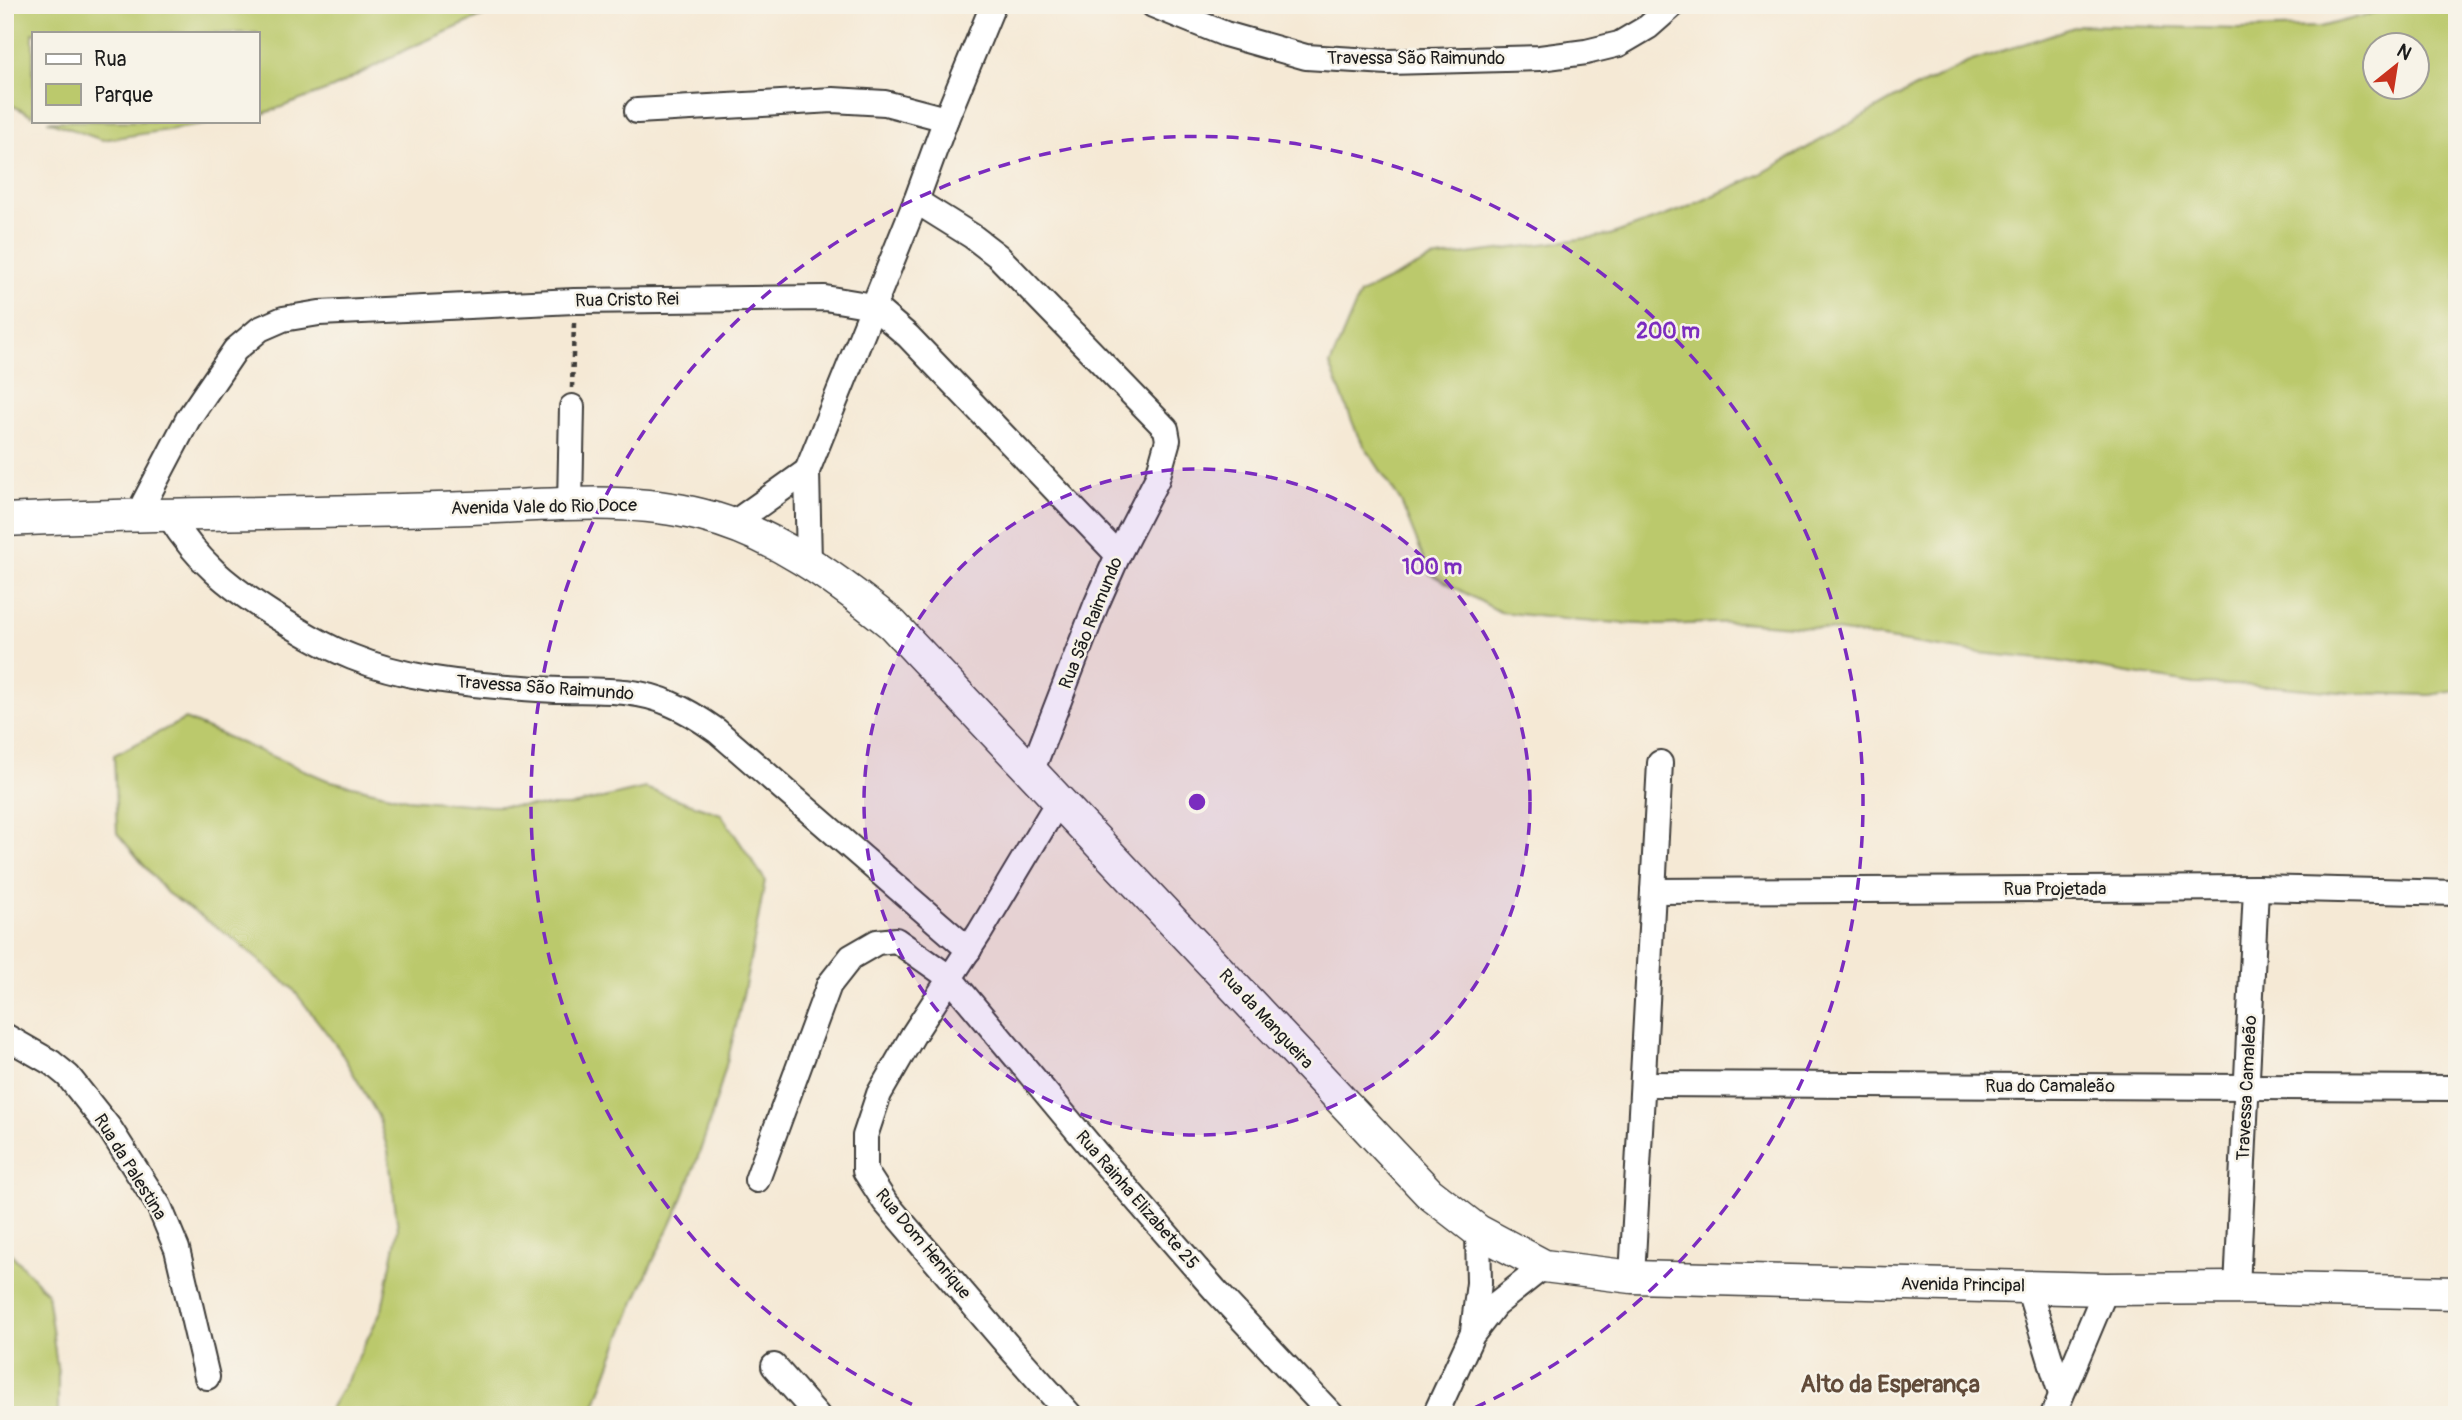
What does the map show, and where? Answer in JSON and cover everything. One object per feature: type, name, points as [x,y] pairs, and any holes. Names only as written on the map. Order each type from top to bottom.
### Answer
[{"type":"street","points":[[809,562],[807,471],[993,5]]},
{"type":"street","name":"Travessa São Raimundo","points":[[1153,5],[1225,34],[1306,57],[1388,62],[1540,58],[1586,52],[1619,44],[1648,27],[1673,5]]},
{"type":"street","points":[[637,111],[833,100],[885,103],[946,119]]},
{"type":"street","name":"Rua São Raimundo","points":[[916,201],[972,236],[998,256],[1166,429],[1168,440],[1157,479],[1096,605],[1032,770]]},
{"type":"street","name":"Rua Cristo Rei","points":[[138,516],[188,419],[235,350],[260,329],[283,319],[319,313],[574,301],[825,298],[873,306]]},
{"type":"street","points":[[873,306],[908,336],[1118,555]]},
{"type":"street","points":[[570,504],[572,407]]},
{"type":"street","points":[[731,524],[807,471]]},
{"type":"street","name":"Avenida Vale do Rio Doce","points":[[5,520],[570,504],[669,508],[731,524],[774,542],[809,562],[892,624],[1059,800]]},
{"type":"street","name":"Travessa São Raimundo","points":[[169,516],[184,540],[206,566],[236,591],[304,634],[351,657],[433,679],[634,694],[669,703],[695,716],[717,731],[969,950]]},
{"type":"street","points":[[1632,1277],[1660,763]]},
{"type":"street","points":[[757,1180],[829,985],[851,957],[877,942],[896,940],[950,978],[1059,800]]},
{"type":"street","name":"Rua da Mangueira","points":[[1059,800],[1430,1193],[1478,1231]]},
{"type":"street","name":"Rua Projetada","points":[[1653,891],[2256,888],[2457,893]]},
{"type":"street","name":"Travessa Camaleão","points":[[2237,1288],[2256,888]]},
{"type":"street","name":"Rua Dom Henrique","points":[[950,978],[879,1094],[865,1136],[865,1171],[885,1202],[1070,1415]]},
{"type":"street","name":"Rua Rainha Elizabete 25","points":[[950,978],[1096,1153],[1206,1279],[1332,1415]]},
{"type":"street","name":"Rua da Palestina","points":[[5,1036],[52,1062],[68,1076],[110,1129],[159,1206],[177,1249],[207,1377]]},
{"type":"street","name":"Rua do Camaleão","points":[[1643,1084],[2457,1088]]},
{"type":"street","points":[[1472,1335],[1479,1283],[1478,1231]]},
{"type":"street","name":"Avenida Principal","points":[[1478,1231],[1544,1266],[1632,1277],[2106,1289],[2237,1288],[2457,1293]]},
{"type":"street","points":[[1435,1415],[1472,1335],[1495,1306],[1544,1266]]},
{"type":"street","points":[[2028,1287],[2057,1405]]},
{"type":"street","points":[[2057,1405],[2106,1289]]},
{"type":"street","points":[[774,1366],[817,1415]]},
{"type":"path","points":[[572,407],[574,301]]},
{"type":"green space","points":[[5,5],[500,5],[483,16],[407,49],[333,88],[259,115],[259,32],[32,32],[32,116],[5,102]]},
{"type":"green space","points":[[2405,5],[2457,5],[2457,691],[2430,695],[2351,693],[2272,686],[2195,684],[2057,661],[1979,653],[1817,628],[1740,622],[1661,625],[1580,621],[1500,612],[1430,574],[1401,502],[1358,436],[1330,365],[1360,294],[1431,259],[1610,235],[1684,209],[1759,175],[1899,96],[1969,62],[2080,25],[2241,29],[2320,27]]},
{"type":"green space","points":[[51,122],[221,122],[102,140]]},
{"type":"green space","points":[[185,719],[327,780],[407,799],[490,806],[569,806],[645,788],[721,814],[765,880],[741,1005],[707,1129],[678,1209],[623,1331],[592,1415],[326,1415],[347,1380],[382,1309],[398,1229],[388,1151],[378,1116],[339,1049],[292,988],[231,937],[167,893],[117,833],[114,755]]},
{"type":"green space","points":[[5,1247],[47,1293],[58,1373],[58,1415],[5,1415]]},
{"type":"district","name":"Alto da Esperança","points":[[1890,1384]]}]
